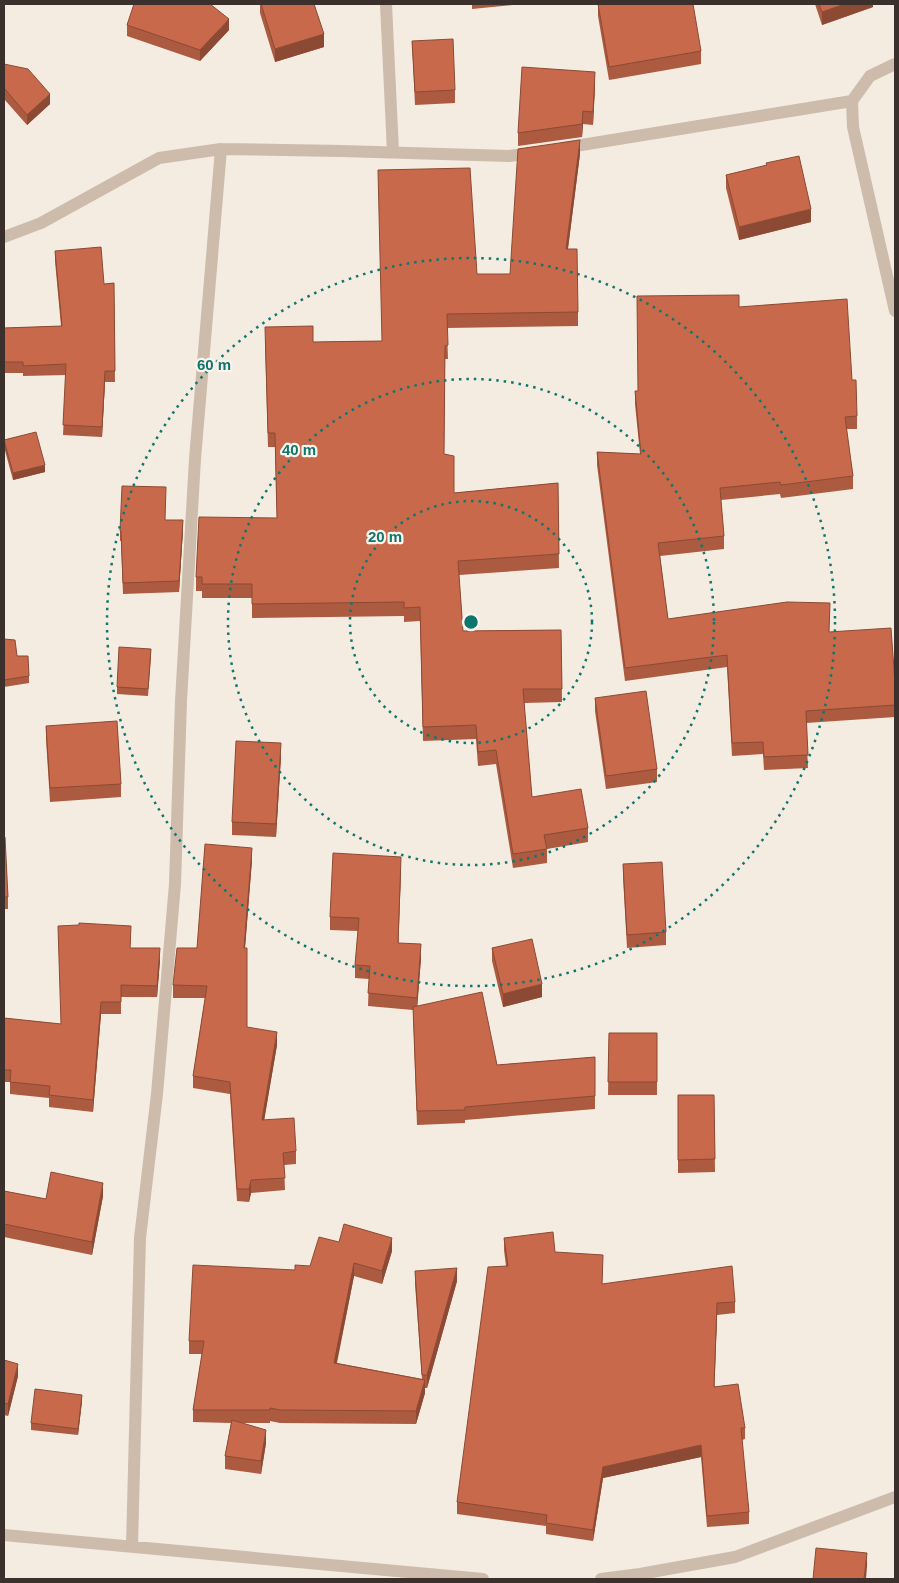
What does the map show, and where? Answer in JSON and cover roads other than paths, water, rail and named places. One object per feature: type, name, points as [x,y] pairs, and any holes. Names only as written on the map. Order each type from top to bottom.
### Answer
[{"type":"street","points":[[386,4],[393,152]]},
{"type":"street","points":[[895,64],[870,76],[852,101],[853,127],[895,311]]},
{"type":"street","points":[[4,237],[41,224],[159,158],[221,149],[509,156],[607,142],[852,101]]},
{"type":"street","points":[[132,1546],[140,1238],[156,1094],[175,884],[181,701],[195,459],[221,149]]},
{"type":"street","points":[[601,1579],[644,1577],[735,1557],[895,1497]]},
{"type":"street","points":[[4,1535],[483,1579]]}]
